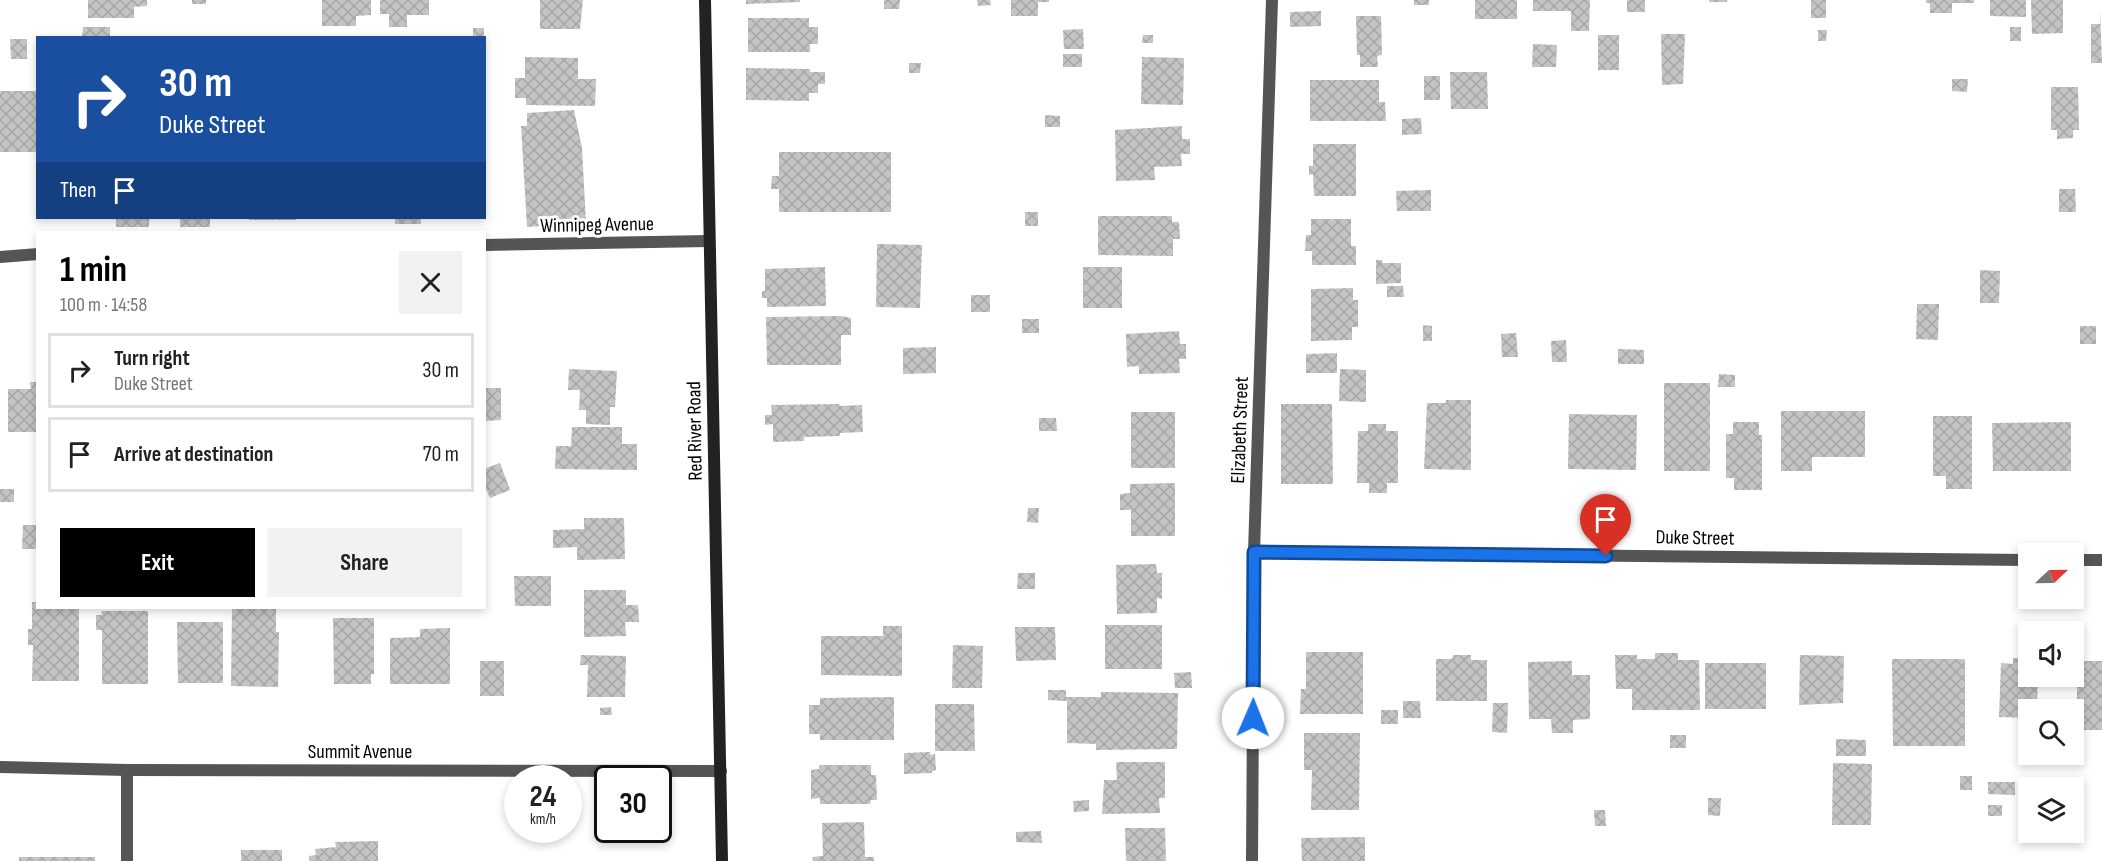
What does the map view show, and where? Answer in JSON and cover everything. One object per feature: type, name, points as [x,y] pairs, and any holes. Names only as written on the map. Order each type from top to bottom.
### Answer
[{"type":"main road","name":"Red River Road","points":[[705,0],[722,861]]},
{"type":"street","name":"Elizabeth Street","points":[[1252,861],[1254,552],[1272,0]]},
{"type":"street","name":"Winnipeg Avenue","points":[[486,245],[709,241]]},
{"type":"street","points":[[0,256],[36,254]]},
{"type":"street","name":"Duke Street","points":[[1254,552],[2018,560]]},
{"type":"street","points":[[2084,560],[2102,560]]},
{"type":"street","name":"Summit Avenue","points":[[0,767],[127,770],[721,771]]},
{"type":"street","points":[[127,770],[127,861]]},
{"type":"building","points":[[88,0],[147,0],[147,6],[134,7],[134,18],[88,18]]},
{"type":"building","points":[[192,0],[206,0],[206,4],[192,4]]},
{"type":"building","points":[[322,0],[371,0],[371,15],[356,16],[356,26],[322,26]]},
{"type":"building","points":[[380,0],[429,0],[429,15],[407,15],[407,27],[389,27],[389,14],[380,14]]},
{"type":"building","points":[[540,0],[583,0],[580,29],[540,29]]},
{"type":"building","points":[[746,0],[800,0],[800,2],[746,4]]},
{"type":"building","points":[[884,0],[900,0],[899,9],[884,9]]},
{"type":"building","points":[[977,0],[990,0],[991,5],[978,6]]},
{"type":"building","points":[[1011,0],[1049,0],[1049,2],[1038,2],[1038,16],[1011,16]]},
{"type":"building","points":[[1414,0],[1429,0],[1429,5],[1414,5]]},
{"type":"building","points":[[1475,0],[1517,0],[1517,19],[1475,19]]},
{"type":"building","points":[[1533,0],[1590,0],[1589,31],[1571,31],[1571,11],[1533,11]]},
{"type":"building","points":[[1627,0],[1645,0],[1645,12],[1627,12]]},
{"type":"building","points":[[1709,0],[1727,0],[1727,2],[1709,2]]},
{"type":"building","points":[[1811,0],[1826,0],[1826,18],[1811,18]]},
{"type":"building","points":[[1926,0],[1974,0],[1974,3],[1952,3],[1952,13],[1930,13],[1930,3],[1926,3]]},
{"type":"building","points":[[1990,0],[2026,0],[2026,17],[1990,16]]},
{"type":"building","points":[[2031,0],[2063,0],[2063,33],[2032,34]]},
{"type":"building","points":[[2100,10],[2102,63],[2091,63],[2091,24],[2100,24]]},
{"type":"building","points":[[1321,11],[1321,26],[1290,27],[1290,12]]},
{"type":"building","points":[[1356,16],[1381,16],[1382,55],[1377,56],[1378,67],[1360,67],[1360,55],[1357,55]]},
{"type":"building","points":[[748,18],[809,18],[809,27],[818,27],[818,44],[810,44],[810,52],[748,52]]},
{"type":"building","points":[[83,27],[110,27],[110,36],[82,36]]},
{"type":"building","points":[[2010,27],[2021,27],[2021,41],[2010,41]]},
{"type":"building","points":[[473,28],[484,28],[484,36],[473,36]]},
{"type":"building","points":[[1083,29],[1084,49],[1064,49],[1063,30]]},
{"type":"building","points":[[1818,30],[1827,30],[1826,41],[1818,41]]},
{"type":"building","points":[[1661,34],[1685,34],[1683,84],[1662,85]]},
{"type":"building","points":[[1143,35],[1153,35],[1153,43],[1142,43]]},
{"type":"building","points":[[1598,35],[1619,35],[1619,70],[1598,70]]},
{"type":"building","points":[[10,39],[27,39],[27,59],[11,59]]},
{"type":"building","points":[[1533,44],[1557,45],[1556,67],[1532,67]]},
{"type":"building","points":[[1063,54],[1082,54],[1082,67],[1063,67]]},
{"type":"building","points":[[525,57],[578,58],[578,79],[596,79],[595,106],[526,105],[526,98],[515,98],[515,78],[525,78]]},
{"type":"building","points":[[1142,57],[1184,58],[1183,105],[1141,104]]},
{"type":"building","points":[[909,63],[921,63],[920,73],[909,73]]},
{"type":"building","points":[[746,68],[810,69],[810,72],[825,72],[825,84],[818,84],[818,93],[809,93],[809,101],[746,100]]},
{"type":"building","points":[[1450,72],[1487,72],[1488,109],[1451,109]]},
{"type":"building","points":[[1424,76],[1440,76],[1440,100],[1424,100]]},
{"type":"building","points":[[1952,79],[1968,79],[1967,92],[1952,91]]},
{"type":"building","points":[[1310,80],[1379,80],[1379,102],[1385,102],[1386,121],[1310,121]]},
{"type":"building","points":[[2051,87],[2078,87],[2079,130],[2073,130],[2073,138],[2057,139],[2057,130],[2051,130]]},
{"type":"building","points":[[0,91],[36,91],[36,152],[0,152]]},
{"type":"building","points":[[574,110],[582,148],[586,223],[527,227],[521,126],[527,126],[527,113]]},
{"type":"building","points":[[1045,115],[1060,116],[1060,127],[1045,127]]},
{"type":"building","points":[[1421,118],[1422,134],[1402,135],[1402,119]]},
{"type":"building","points":[[1182,126],[1182,139],[1190,139],[1190,154],[1181,154],[1182,166],[1154,167],[1155,180],[1116,181],[1115,130]]},
{"type":"building","points":[[1313,144],[1356,144],[1356,196],[1314,196],[1313,174],[1309,175],[1309,166],[1313,166]]},
{"type":"building","points":[[779,152],[891,152],[891,212],[779,212],[779,189],[771,189],[772,176],[779,176]]},
{"type":"building","points":[[2059,189],[2075,189],[2076,212],[2059,212]]},
{"type":"building","points":[[1431,190],[1431,211],[1397,211],[1396,191]]},
{"type":"building","points":[[1025,212],[1038,212],[1038,226],[1025,226]]},
{"type":"building","points":[[1098,216],[1172,216],[1172,222],[1179,222],[1180,239],[1173,239],[1173,256],[1098,255]]},
{"type":"building","points":[[116,219],[149,219],[149,227],[116,227]]},
{"type":"building","points":[[180,219],[210,219],[210,227],[180,227]]},
{"type":"building","points":[[249,219],[296,219],[296,220]]},
{"type":"building","points":[[395,219],[421,219],[421,224],[395,224]]},
{"type":"building","points":[[1311,219],[1351,219],[1351,246],[1356,246],[1356,265],[1312,265],[1312,251],[1305,251],[1306,235],[1311,235]]},
{"type":"building","points":[[877,244],[922,245],[920,308],[876,307]]},
{"type":"building","points":[[1376,260],[1382,260],[1382,263],[1401,263],[1401,283],[1376,284]]},
{"type":"building","points":[[825,267],[826,306],[767,307],[767,298],[762,298],[762,291],[765,291],[765,269]]},
{"type":"building","points":[[1083,267],[1122,267],[1122,308],[1083,308]]},
{"type":"building","points":[[1980,270],[2000,271],[1999,303],[1980,303]]},
{"type":"building","points":[[1387,286],[1403,286],[1404,297],[1387,297]]},
{"type":"building","points":[[1353,288],[1353,300],[1358,300],[1358,327],[1352,327],[1352,340],[1311,341],[1311,289]]},
{"type":"building","points":[[971,295],[990,295],[990,312],[971,312]]},
{"type":"building","points":[[1917,304],[1939,304],[1938,340],[1916,339]]},
{"type":"building","points":[[841,316],[851,318],[851,335],[841,335],[841,365],[767,365],[766,317]]},
{"type":"building","points":[[1022,319],[1039,319],[1039,333],[1022,333]]},
{"type":"building","points":[[1423,325],[1432,326],[1432,341],[1423,341]]},
{"type":"building","points":[[2080,326],[2096,326],[2096,344],[2080,344]]},
{"type":"building","points":[[1179,331],[1180,344],[1186,344],[1186,359],[1179,359],[1180,373],[1139,374],[1139,366],[1127,367],[1126,334]]},
{"type":"building","points":[[1516,333],[1518,357],[1502,357],[1501,334]]},
{"type":"building","points":[[1566,340],[1567,362],[1552,362],[1551,341]]},
{"type":"building","points":[[936,347],[936,373],[903,374],[903,348]]},
{"type":"building","points":[[1618,349],[1644,350],[1644,364],[1618,364]]},
{"type":"building","points":[[1337,353],[1337,373],[1306,373],[1306,354]]},
{"type":"building","points":[[569,369],[617,371],[615,407],[610,407],[610,425],[586,424],[586,410],[579,410],[580,390],[568,390]]},
{"type":"building","points":[[1340,369],[1366,370],[1366,402],[1339,401]]},
{"type":"building","points":[[1719,374],[1735,375],[1735,387],[1718,387]]},
{"type":"building","points":[[30,382],[36,382],[36,432],[8,432],[8,389],[31,389]]},
{"type":"building","points":[[1664,383],[1710,383],[1710,471],[1664,471]]},
{"type":"building","points":[[486,388],[501,388],[501,420],[486,421]]},
{"type":"building","points":[[1446,400],[1471,400],[1471,470],[1424,469],[1427,403],[1446,403]]},
{"type":"building","points":[[840,404],[839,406],[862,405],[863,432],[840,433],[840,436],[804,437],[804,441],[773,442],[773,424],[765,425],[765,415],[772,415],[771,405]]},
{"type":"building","points":[[1281,404],[1332,404],[1333,484],[1281,484]]},
{"type":"building","points":[[1781,411],[1865,411],[1865,457],[1812,457],[1812,471],[1781,471]]},
{"type":"building","points":[[1131,412],[1175,412],[1175,468],[1131,468]]},
{"type":"building","points":[[1569,414],[1637,415],[1636,470],[1568,469]]},
{"type":"building","points":[[1933,416],[1972,416],[1972,489],[1946,489],[1946,476],[1933,476]]},
{"type":"building","points":[[1039,418],[1056,418],[1057,431],[1039,431]]},
{"type":"building","points":[[1733,422],[1759,422],[1759,435],[1762,435],[1762,490],[1734,490],[1734,478],[1726,478],[1726,434],[1733,434]]},
{"type":"building","points":[[2071,422],[2071,471],[1993,471],[1992,423]]},
{"type":"building","points":[[1368,424],[1386,424],[1386,431],[1398,431],[1398,483],[1387,483],[1387,493],[1369,493],[1369,483],[1357,483],[1358,431],[1368,431]]},
{"type":"building","points":[[572,427],[622,427],[622,444],[637,444],[637,470],[555,469],[556,446],[571,446]]},
{"type":"building","points":[[500,463],[510,490],[490,498],[486,489],[486,468]]},
{"type":"building","points":[[1175,483],[1175,536],[1131,536],[1131,510],[1120,510],[1120,494],[1130,493],[1130,484]]},
{"type":"building","points":[[0,489],[14,489],[14,502],[0,502]]},
{"type":"building","points":[[1028,508],[1039,508],[1038,523],[1027,522]]},
{"type":"building","points":[[584,518],[624,518],[625,559],[577,560],[577,547],[553,548],[553,530],[584,529]]},
{"type":"building","points":[[23,525],[36,525],[36,549],[22,549]]},
{"type":"building","points":[[1156,564],[1157,573],[1162,573],[1162,599],[1157,598],[1157,613],[1117,614],[1116,565]]},
{"type":"building","points":[[1018,573],[1035,573],[1035,589],[1017,589]]},
{"type":"building","points":[[514,576],[551,576],[551,606],[515,606]]},
{"type":"building","points":[[584,590],[626,590],[626,605],[638,605],[639,622],[625,622],[626,636],[584,637]]},
{"type":"building","points":[[32,602],[36,602],[36,609],[79,609],[79,681],[32,681],[33,645],[28,645],[28,629],[32,629]]},
{"type":"building","points":[[232,609],[276,609],[276,632],[279,632],[278,687],[231,686]]},
{"type":"building","points":[[101,611],[148,611],[148,684],[102,684],[102,630],[96,630],[96,615],[102,615]]},
{"type":"building","points":[[333,618],[374,618],[374,674],[371,674],[371,684],[334,684]]},
{"type":"building","points":[[177,622],[223,622],[223,683],[178,683]]},
{"type":"building","points":[[1105,625],[1162,625],[1162,669],[1105,669]]},
{"type":"building","points":[[883,626],[902,626],[902,676],[821,675],[821,636],[883,636]]},
{"type":"building","points":[[1015,627],[1055,627],[1056,660],[1016,661]]},
{"type":"building","points":[[450,628],[450,684],[390,684],[390,638],[420,637],[420,629]]},
{"type":"building","points":[[953,645],[983,646],[982,688],[952,688]]},
{"type":"building","points":[[1306,652],[1363,652],[1363,714],[1300,714],[1301,689],[1306,689]]},
{"type":"building","points":[[1655,653],[1678,653],[1678,660],[1699,660],[1700,710],[1632,710],[1632,689],[1616,689],[1615,655],[1637,655],[1637,659],[1655,659]]},
{"type":"building","points":[[581,655],[626,656],[625,697],[587,697],[588,665],[580,665]]},
{"type":"building","points":[[1453,655],[1471,655],[1471,660],[1487,660],[1487,701],[1436,701],[1436,659],[1452,659]]},
{"type":"building","points":[[1800,655],[1844,656],[1843,703],[1799,705]]},
{"type":"building","points":[[2013,658],[2018,658],[2018,687],[2038,687],[2037,699],[2018,699],[2018,718],[1999,717],[2001,663],[2013,664]]},
{"type":"building","points":[[1892,659],[1965,659],[1965,746],[1893,746]]},
{"type":"building","points":[[480,661],[504,661],[504,696],[480,696]]},
{"type":"building","points":[[1572,661],[1572,675],[1590,675],[1590,719],[1573,720],[1573,733],[1552,733],[1551,719],[1529,719],[1528,662]]},
{"type":"building","points":[[2084,661],[2102,661],[2102,730],[2084,730],[2084,699],[2077,699],[2077,687],[2084,687]]},
{"type":"building","points":[[1705,663],[1766,663],[1766,709],[1705,709]]},
{"type":"building","points":[[1191,672],[1192,688],[1175,688],[1174,673]]},
{"type":"building","points":[[1048,690],[1066,690],[1066,697],[1101,697],[1101,692],[1178,693],[1177,749],[1096,750],[1096,744],[1067,743],[1067,701],[1048,700]]},
{"type":"building","points":[[894,697],[894,740],[820,740],[820,734],[809,734],[809,705],[820,705],[820,698]]},
{"type":"building","points":[[1403,701],[1420,701],[1421,718],[1403,718]]},
{"type":"building","points":[[1493,703],[1508,703],[1507,733],[1492,732]]},
{"type":"building","points":[[935,704],[974,704],[975,751],[935,751]]},
{"type":"building","points":[[611,707],[612,715],[600,715],[600,708]]},
{"type":"building","points":[[1381,710],[1398,710],[1398,724],[1381,724]]},
{"type":"building","points":[[1304,733],[1360,733],[1359,810],[1311,810],[1312,770],[1304,770]]},
{"type":"building","points":[[1670,735],[1686,735],[1686,748],[1670,748]]},
{"type":"building","points":[[1836,739],[1866,740],[1866,756],[1836,756]]},
{"type":"building","points":[[930,752],[930,755],[935,754],[936,770],[932,773],[904,774],[904,753]]},
{"type":"building","points":[[1116,762],[1165,762],[1165,798],[1159,798],[1160,813],[1102,814],[1104,780],[1117,780]]},
{"type":"building","points":[[1833,763],[1872,764],[1871,825],[1832,825]]},
{"type":"building","points":[[819,765],[871,765],[871,775],[876,775],[877,800],[871,800],[870,804],[820,804],[820,798],[811,799],[811,770],[819,769]]},
{"type":"building","points":[[1960,776],[1972,776],[1972,790],[1960,790]]},
{"type":"building","points":[[1988,782],[2015,782],[2015,795],[1988,794]]},
{"type":"building","points":[[1708,798],[1721,798],[1720,816],[1708,815]]},
{"type":"building","points":[[1089,800],[1089,811],[1074,812],[1073,801]]},
{"type":"building","points":[[1988,805],[2002,805],[2002,816],[1988,816]]},
{"type":"building","points":[[1594,810],[1605,810],[1606,826],[1595,826]]},
{"type":"building","points":[[864,822],[865,857],[874,857],[874,861],[813,861],[812,857],[823,856],[822,823]]},
{"type":"building","points":[[1125,828],[1165,828],[1166,861],[1126,861]]},
{"type":"building","points":[[1041,831],[1042,843],[1016,842],[1016,832]]},
{"type":"building","points":[[1365,837],[1365,861],[1302,861],[1301,838]]},
{"type":"building","points":[[378,841],[378,861],[309,861],[309,856],[316,855],[315,849],[336,847],[335,842]]},
{"type":"building","points":[[241,850],[282,850],[282,861],[241,861]]},
{"type":"building","points":[[19,857],[95,857],[95,861],[19,861]]},
{"type":"route","points":[[1253,718],[1254,552],[1606,556]]}]
